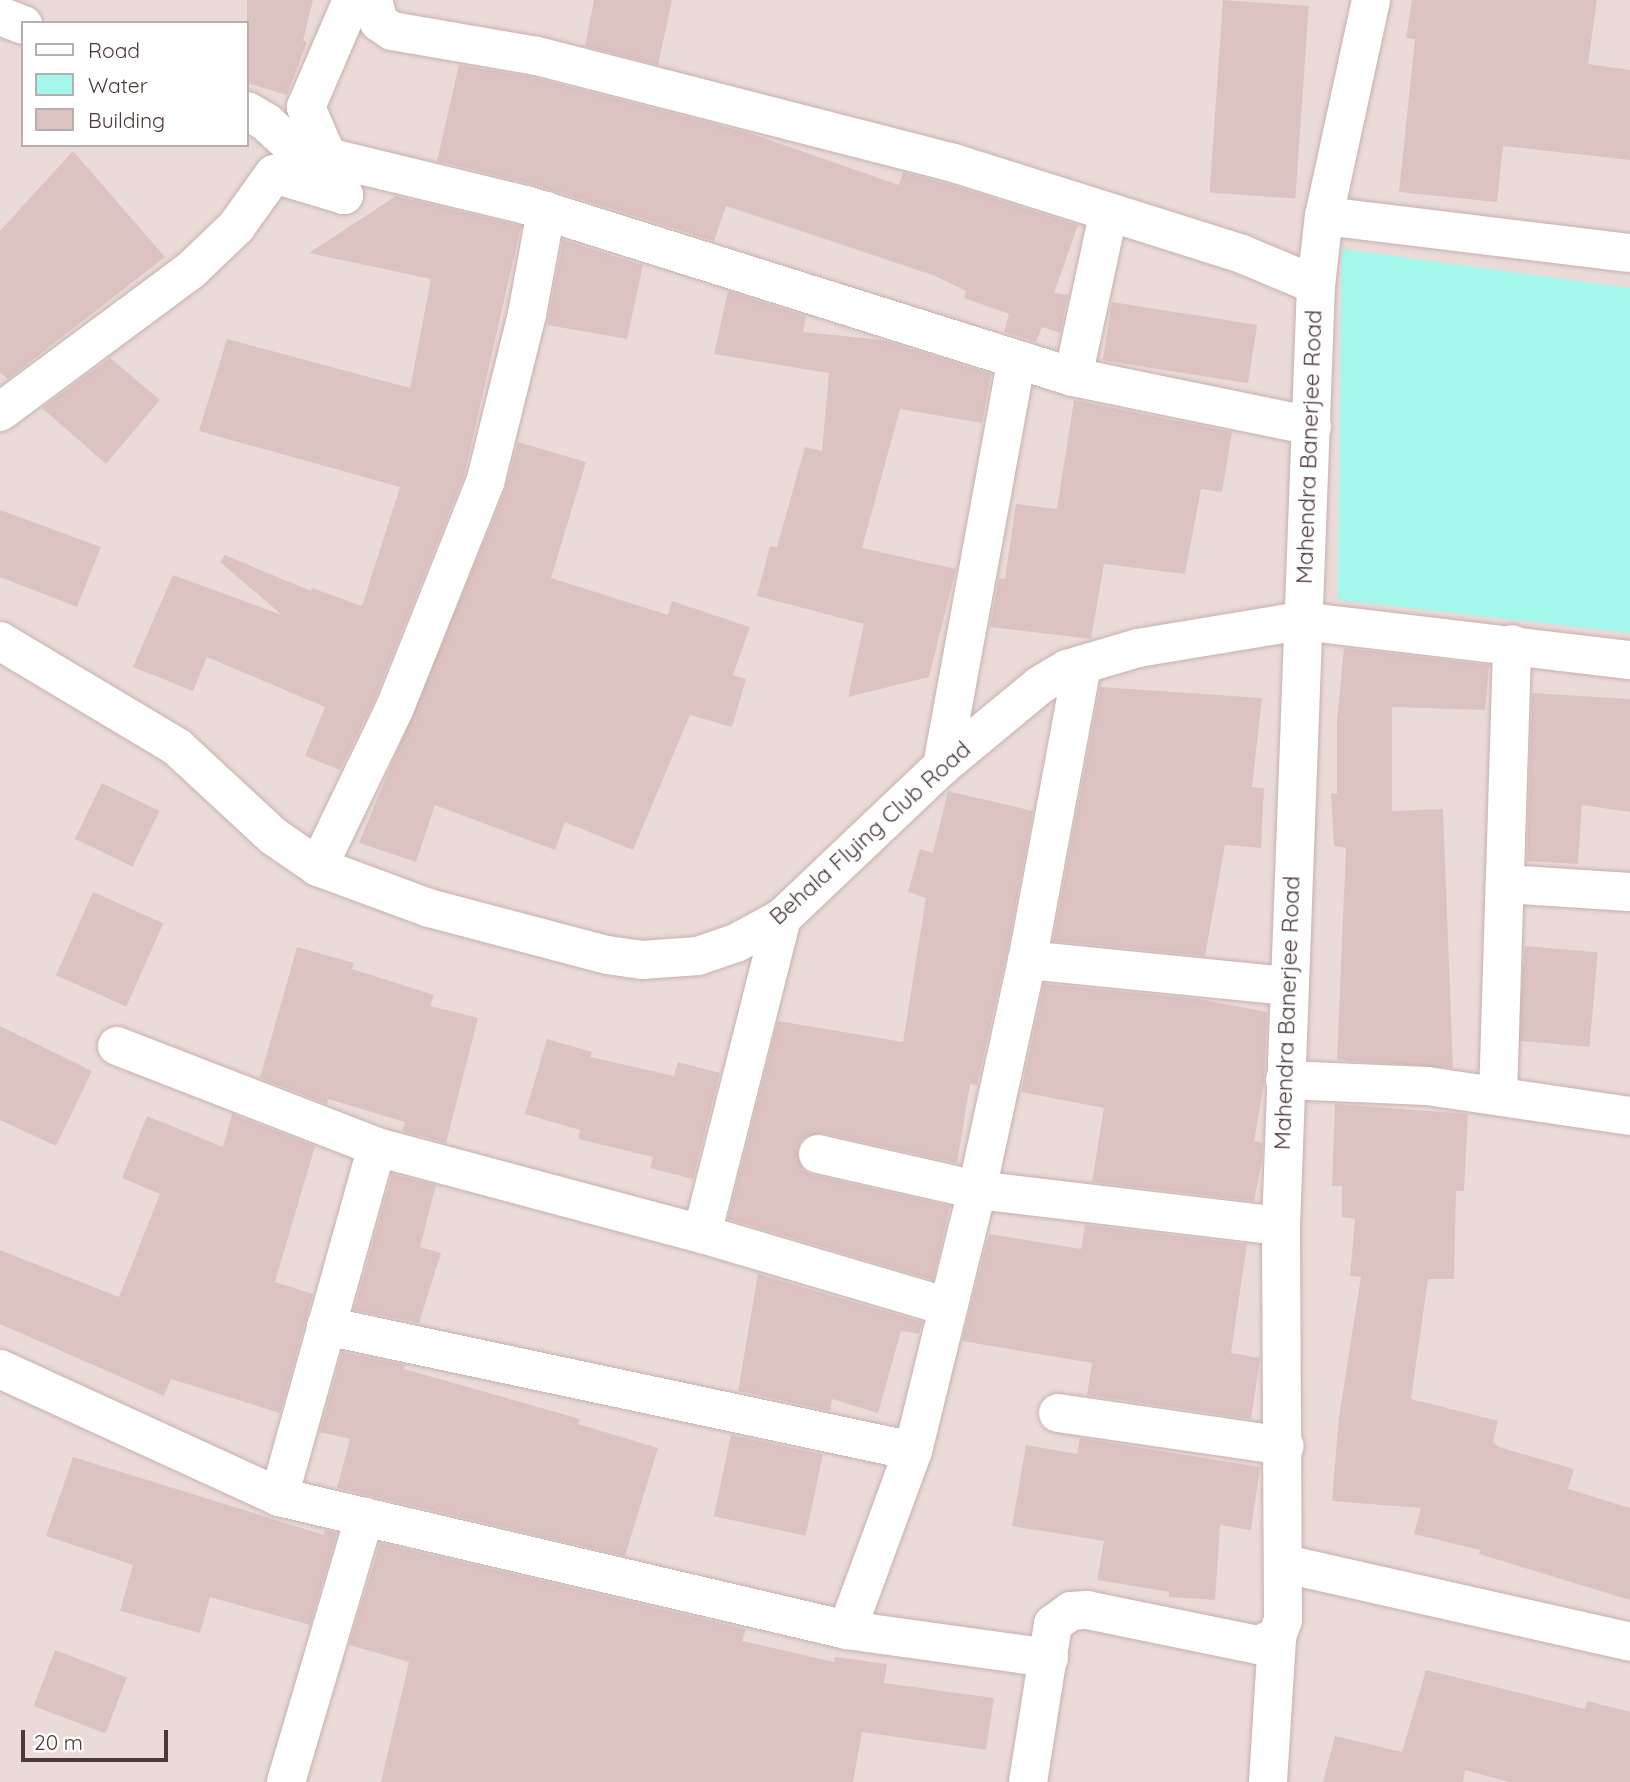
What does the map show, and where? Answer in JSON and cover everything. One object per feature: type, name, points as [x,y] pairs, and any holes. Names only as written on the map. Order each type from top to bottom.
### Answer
[{"type":"street","points":[[344,195],[306,107],[352,0]]},
{"type":"street","points":[[373,0],[379,22],[392,31],[537,56],[954,163],[1108,215],[1242,254],[1316,285]]},
{"type":"street","name":"Mahendra Banerjee Road","points":[[1268,1782],[1277,1637],[1283,1620],[1286,1564],[1281,1226],[1287,986],[1316,285],[1324,216],[1371,0]]},
{"type":"street","points":[[0,16],[21,24]]},
{"type":"street","points":[[248,112],[266,122],[344,195]]},
{"type":"street","points":[[344,195],[323,156],[546,211],[1073,377],[1312,426]]},
{"type":"street","points":[[0,412],[190,271],[236,227],[274,174],[344,195]]},
{"type":"street","points":[[318,867],[394,710],[485,483],[527,314],[546,211]]},
{"type":"street","points":[[1073,377],[1108,215]]},
{"type":"street","points":[[1324,216],[1630,253]]},
{"type":"street","points":[[942,766],[1016,361]]},
{"type":"street","name":"Behala Flying Club Road","points":[[0,641],[177,747],[273,836],[318,867],[429,908],[607,955],[642,960],[698,956],[736,943],[782,918],[942,766],[1040,685],[1082,665],[1138,648],[1301,621],[1513,644],[1630,660]]},
{"type":"street","points":[[1498,1096],[1513,644]]},
{"type":"street","points":[[847,1630],[913,1451],[977,1190],[1027,960],[1082,665]]},
{"type":"street","points":[[1505,884],[1630,892]]},
{"type":"street","points":[[702,1234],[782,918]]},
{"type":"street","points":[[1027,960],[1287,986]]},
{"type":"street","points":[[117,1046],[377,1147],[702,1234],[948,1307]]},
{"type":"street","points":[[1286,1080],[1427,1086],[1630,1116]]},
{"type":"street","points":[[279,1497],[377,1147]]},
{"type":"street","points":[[818,1154],[977,1190],[1281,1226]]},
{"type":"street","points":[[326,1326],[913,1451]]},
{"type":"street","points":[[0,1369],[279,1497],[847,1630],[1049,1658]]},
{"type":"street","points":[[1058,1413],[1286,1446]]},
{"type":"street","points":[[286,1782],[365,1516]]},
{"type":"street","points":[[1286,1564],[1630,1642]]},
{"type":"street","points":[[1028,1782],[1053,1624],[1071,1611],[1087,1610],[1258,1646],[1277,1637]]},
{"type":"shaded area","points":[[0,0],[1630,0],[1630,1782],[0,1782]]},
{"type":"water","points":[[1342,249],[1630,288],[1630,633],[1338,600]]},
{"type":"building","points":[[247,0],[313,0],[303,41],[307,42],[287,95],[248,83]]},
{"type":"building","points":[[594,0],[672,0],[658,65],[585,46]]},
{"type":"building","points":[[1223,0],[1309,6],[1295,199],[1210,193]]},
{"type":"building","points":[[1412,0],[1597,0],[1588,64],[1630,70],[1630,160],[1503,146],[1497,202],[1399,192],[1415,39],[1406,38]]},
{"type":"building","points":[[459,65],[532,77],[749,133],[899,185],[903,172],[1078,225],[1054,293],[1068,295],[1060,333],[1042,327],[1036,342],[1004,332],[1009,314],[964,298],[966,291],[935,276],[726,206],[714,241],[532,184],[437,161]]},
{"type":"building","points":[[73,151],[165,257],[8,379],[0,373],[0,231]]},
{"type":"building","points":[[396,196],[521,226],[464,476],[374,701],[340,770],[305,756],[325,707],[207,657],[193,691],[133,667],[173,575],[282,615],[220,562],[225,555],[311,591],[312,588],[362,606],[400,487],[199,431],[227,339],[410,388],[431,279],[309,253]]},
{"type":"building","points":[[563,240],[643,265],[627,339],[547,325]]},
{"type":"building","points":[[728,291],[806,316],[803,332],[883,340],[991,374],[982,423],[900,409],[862,548],[956,569],[929,677],[848,697],[864,624],[757,596],[770,546],[777,547],[805,447],[822,451],[829,373],[714,354]]},
{"type":"building","points":[[1112,302],[1257,325],[1248,383],[1103,360]]},
{"type":"building","points":[[110,358],[160,400],[106,464],[42,408]]},
{"type":"building","points":[[1074,400],[1232,432],[1222,492],[1201,489],[1185,574],[1104,564],[1091,639],[990,627],[999,578],[1005,579],[1016,504],[1057,509]]},
{"type":"building","points":[[518,442],[586,462],[551,578],[668,615],[672,601],[750,627],[733,675],[746,679],[732,727],[690,715],[633,850],[565,822],[555,850],[435,805],[416,862],[359,843],[505,491]]},
{"type":"building","points":[[0,510],[101,547],[77,607],[0,577]]},
{"type":"building","points":[[1344,648],[1489,665],[1485,710],[1392,707],[1392,811],[1443,809],[1453,1068],[1337,1060],[1346,848],[1334,846],[1331,793],[1337,794],[1337,720]]},
{"type":"building","points":[[1100,687],[1262,698],[1252,787],[1264,788],[1261,848],[1225,845],[1205,956],[1053,941]]},
{"type":"building","points":[[1532,693],[1630,699],[1630,812],[1582,805],[1578,864],[1527,861]]},
{"type":"building","points":[[102,783],[160,811],[132,867],[75,839]]},
{"type":"building","points":[[948,791],[1033,811],[1009,942],[977,1085],[970,1084],[957,1163],[822,1133],[802,1139],[797,1150],[803,1170],[813,1175],[950,1206],[933,1280],[728,1219],[778,1021],[903,1042],[926,898],[908,892],[920,849],[933,853]]},
{"type":"building","points":[[93,892],[163,923],[126,1006],[56,975]]},
{"type":"building","points":[[1525,946],[1598,952],[1589,1047],[1517,1041]]},
{"type":"building","points":[[297,947],[354,963],[352,969],[434,995],[430,1006],[478,1018],[446,1143],[402,1131],[405,1122],[328,1099],[327,1104],[260,1078]]},
{"type":"building","points":[[1044,984],[1198,999],[1267,1012],[1264,1084],[1254,1141],[1262,1143],[1262,1159],[1254,1201],[1092,1182],[1104,1108],[1021,1092]]},
{"type":"building","points":[[0,1026],[92,1071],[56,1146],[0,1120]]},
{"type":"building","points":[[547,1039],[592,1052],[590,1057],[674,1076],[678,1062],[720,1073],[693,1179],[650,1168],[653,1157],[578,1139],[580,1130],[525,1114]]},
{"type":"building","points":[[1335,1104],[1468,1114],[1464,1191],[1456,1191],[1454,1279],[1428,1279],[1411,1399],[1498,1421],[1493,1442],[1499,1447],[1574,1469],[1568,1489],[1630,1508],[1630,1600],[1479,1554],[1480,1550],[1414,1534],[1421,1508],[1332,1501],[1339,1417],[1361,1277],[1350,1276],[1355,1219],[1342,1217],[1342,1186],[1332,1186]]},
{"type":"building","points":[[232,1114],[315,1146],[275,1282],[313,1294],[280,1413],[171,1379],[164,1396],[0,1324],[0,1250],[119,1297],[160,1194],[122,1178],[147,1116],[223,1147]]},
{"type":"building","points":[[392,1174],[436,1185],[420,1247],[441,1253],[419,1323],[354,1310]]},
{"type":"building","points":[[1085,1225],[1247,1244],[1231,1353],[1260,1358],[1251,1419],[1087,1395],[1092,1363],[962,1341],[989,1234],[1081,1249]]},
{"type":"building","points":[[758,1274],[922,1322],[919,1334],[901,1331],[878,1413],[832,1399],[830,1411],[738,1391]]},
{"type":"building","points":[[342,1352],[405,1365],[404,1369],[580,1419],[578,1424],[658,1448],[625,1556],[337,1488],[350,1439],[320,1432]]},
{"type":"building","points":[[731,1435],[823,1455],[806,1536],[714,1516]]},
{"type":"building","points":[[1080,1438],[1260,1467],[1251,1530],[1220,1525],[1215,1600],[1169,1597],[1169,1592],[1097,1580],[1104,1541],[1012,1526],[1026,1445],[1077,1454]]},
{"type":"building","points":[[73,1457],[324,1535],[325,1530],[337,1533],[310,1625],[210,1597],[200,1633],[120,1611],[133,1565],[46,1536]]},
{"type":"building","points":[[380,1543],[746,1629],[742,1641],[834,1662],[835,1657],[887,1664],[884,1683],[994,1698],[986,1750],[862,1732],[853,1782],[381,1782],[409,1662],[349,1645]]},
{"type":"building","points":[[55,1650],[127,1678],[105,1734],[33,1706]]},
{"type":"building","points":[[1426,1670],[1585,1709],[1587,1701],[1630,1712],[1630,1782],[1509,1782],[1465,1770],[1463,1782],[1323,1782],[1335,1736],[1402,1752]]}]
